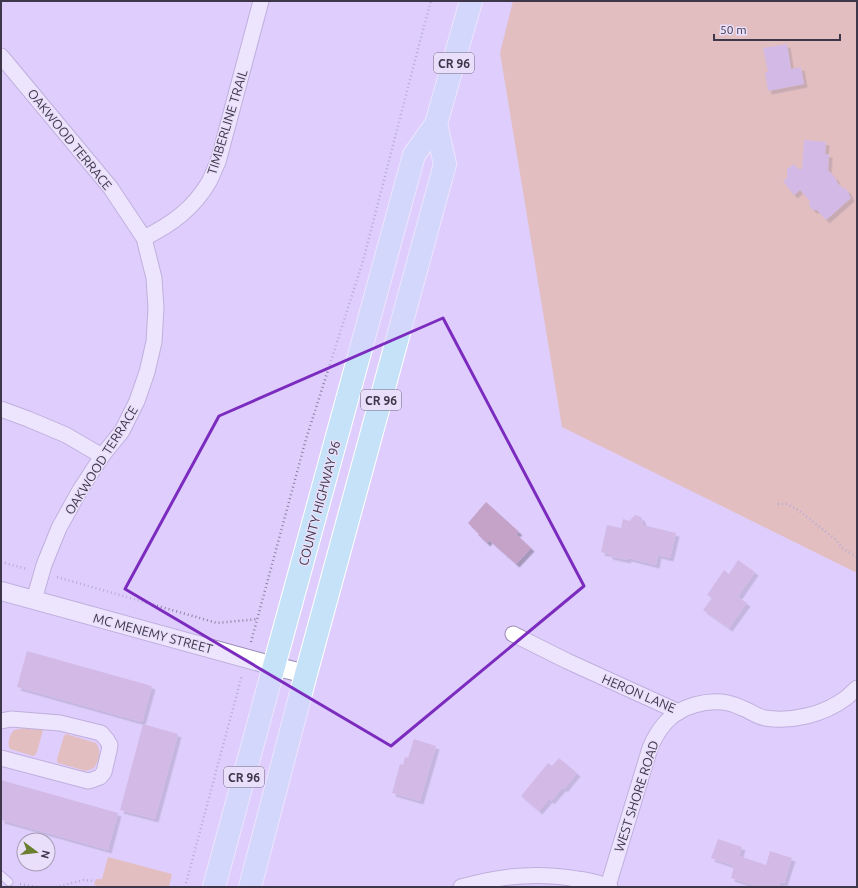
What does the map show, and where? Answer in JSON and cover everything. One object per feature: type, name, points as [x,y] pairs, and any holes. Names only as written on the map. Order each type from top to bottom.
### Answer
[{"type":"main road","name":"COUNTY HIGHWAY 96","points":[[214,887],[414,155],[436,124],[471,1]]},
{"type":"main road","name":"COUNTY HIGHWAY 96","points":[[250,887],[306,674],[445,164],[436,124]]},
{"type":"street","name":"TIMBERLINE TRAIL","points":[[144,238],[162,229],[180,217],[195,202],[209,181],[218,162],[261,1]]},
{"type":"street","name":"OAKWOOD TERRACE","points":[[1,56],[110,187],[144,238],[154,278],[156,308],[154,342],[147,372],[137,401],[122,431],[102,456],[80,490],[59,528],[44,565],[34,600]]},
{"type":"street","points":[[1,410],[28,419],[66,435],[102,456]]},
{"type":"street","name":"MC MENEMY STREET","points":[[1,591],[306,674]]},
{"type":"street","name":"HERON LANE","points":[[513,634],[567,661],[679,712],[694,705],[710,702],[727,703],[743,708],[757,716],[788,719],[809,716],[828,709],[846,698],[857,688]]},
{"type":"street","name":"WEST SHORE ROAD","points":[[609,886],[650,748],[656,735],[667,721],[679,712]]},
{"type":"street","points":[[1,721],[11,719],[60,723],[101,733],[110,745],[104,772],[100,777],[88,781],[1,758]]},
{"type":"street","points":[[460,887],[510,877],[541,875],[577,879],[609,886]]},
{"type":"lane","points":[[1,875],[9,882]]},
{"type":"path","points":[[185,887],[306,439],[363,261],[431,1]]},
{"type":"path","points":[[778,504],[787,504],[798,510],[835,539],[842,548],[857,557]]},
{"type":"path","points":[[1,562],[217,623],[258,619]]},
{"type":"path","points":[[9,882],[38,887],[57,887],[84,880],[95,881]]},
{"type":"highlighted area","points":[[443,318],[584,586],[391,746],[125,589],[219,416]]},
{"type":"shaded area","points":[[513,1],[857,1],[857,573],[562,427],[500,53]]},
{"type":"shaded area","points":[[36,726],[43,730],[35,755],[33,756],[10,749],[9,740],[14,730]]},
{"type":"shaded area","points":[[66,734],[96,743],[99,749],[99,756],[94,768],[86,771],[58,763],[57,759],[64,736]]},
{"type":"shaded area","points":[[108,857],[172,874],[169,887],[102,887],[94,885],[96,879],[102,879]]},
{"type":"building","points":[[787,44],[791,69],[801,67],[804,84],[768,91],[765,72],[768,72],[763,48]]},
{"type":"building","points":[[804,140],[826,142],[825,154],[829,154],[828,170],[840,186],[845,188],[851,198],[826,220],[817,210],[813,210],[809,205],[810,201],[800,190],[794,195],[783,181],[787,178],[787,169],[794,164],[798,169],[802,169]]},
{"type":"building","points":[[486,502],[519,532],[516,534],[531,548],[516,564],[489,540],[487,543],[468,523]]},
{"type":"building","points":[[635,515],[641,517],[643,525],[676,533],[670,558],[658,555],[656,565],[628,558],[627,560],[609,556],[609,554],[601,552],[607,525],[621,528],[623,519],[630,521]]},
{"type":"building","points":[[738,560],[755,572],[738,597],[747,603],[729,628],[703,610],[712,598],[707,595],[724,570],[729,574]]},
{"type":"building","points":[[27,651],[152,686],[142,722],[17,687]]},
{"type":"building","points":[[143,724],[178,734],[155,819],[120,810]]},
{"type":"building","points":[[414,739],[436,746],[420,801],[392,793],[400,764],[403,765],[405,757],[408,758]]},
{"type":"building","points":[[559,758],[577,773],[564,789],[563,787],[551,801],[549,799],[539,811],[521,796],[548,763],[552,766]]},
{"type":"building","points":[[1,780],[118,813],[108,850],[56,835],[56,832],[44,832],[1,820]]},
{"type":"building","points":[[718,839],[742,847],[739,856],[766,865],[770,851],[792,858],[784,883],[780,882],[779,887],[758,887],[731,878],[734,866],[711,858]]}]
